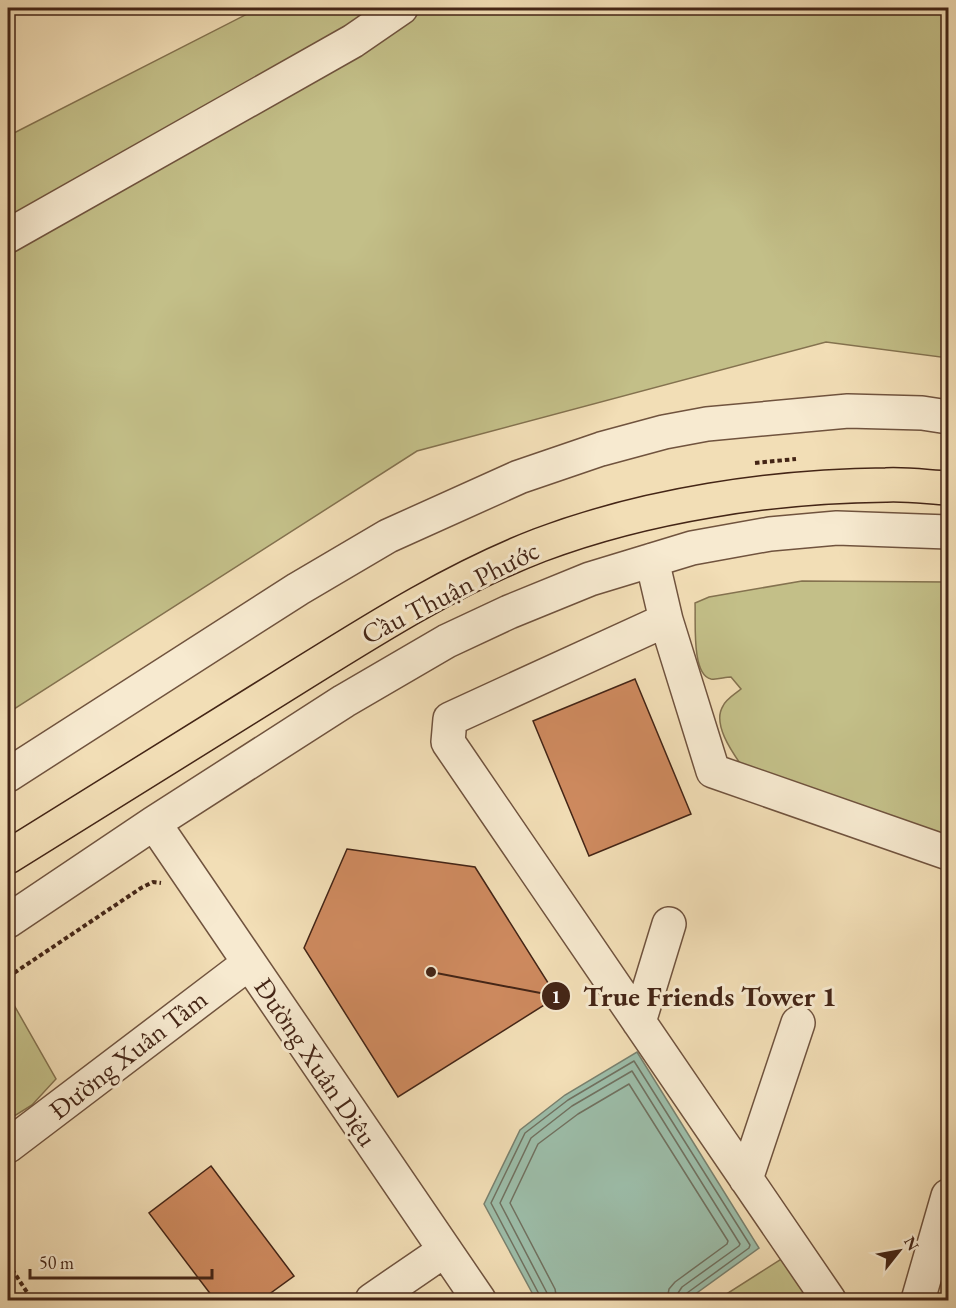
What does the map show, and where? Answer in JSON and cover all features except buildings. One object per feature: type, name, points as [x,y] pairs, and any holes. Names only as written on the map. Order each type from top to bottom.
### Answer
[{"type":"main road","name":"Cầu Thuận Phước","points":[[8,857],[371,630],[489,568],[538,546],[638,515],[732,498],[804,489],[888,484],[948,488]]},
{"type":"street","points":[[8,236],[353,41],[401,8]]},
{"type":"street","points":[[8,775],[298,589],[388,536],[519,477],[611,446],[664,432],[707,424],[848,411],[922,412],[948,417]]},
{"type":"street","points":[[8,921],[154,823],[344,701],[447,641],[509,612],[590,579],[692,548],[770,534],[837,528],[948,532]]},
{"type":"street","points":[[652,560],[666,620],[713,771],[948,853]]},
{"type":"street","points":[[666,620],[450,719],[448,742],[829,1300]]},
{"type":"street","name":"Đường Xuân Diệu","points":[[154,823],[479,1300]]},
{"type":"street","points":[[639,1022],[669,924]]},
{"type":"street","name":"Đường Xuân Tâm","points":[[8,1146],[249,963]]},
{"type":"street","points":[[746,1179],[798,1023]]},
{"type":"street","points":[[918,1300],[948,1196]]},
{"type":"street","points":[[372,1300],[445,1250]]},
{"type":"path","points":[[8,977],[141,888],[153,882],[164,883]]},
{"type":"path","points":[[8,1263],[32,1300]]},
{"type":"shaded area","points":[[259,8],[948,8],[948,358],[826,342],[417,451],[8,713],[8,136]]},
{"type":"shaded area","points":[[802,581],[948,582],[948,835],[746,772],[731,749],[722,731],[720,714],[726,701],[741,689],[731,677],[711,679],[700,668],[696,646],[695,603],[709,597]]},
{"type":"shaded area","points":[[10,998],[56,1079],[32,1105],[8,1120],[8,1000]]},
{"type":"shaded area","points":[[786,1256],[814,1300],[717,1300]]},
{"type":"water","points":[[637,1052],[759,1248],[687,1300],[536,1300],[484,1204],[520,1130],[565,1095]]},
{"type":"place","name":"True Friends Tower 1","points":[[431,972]]}]
